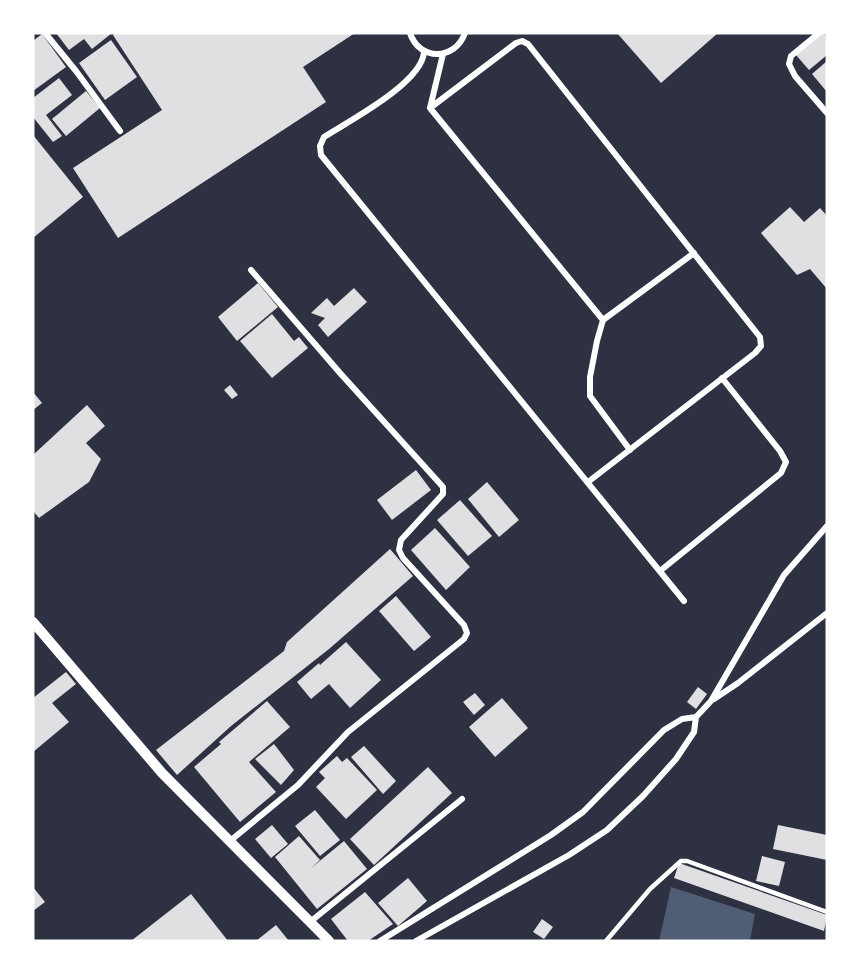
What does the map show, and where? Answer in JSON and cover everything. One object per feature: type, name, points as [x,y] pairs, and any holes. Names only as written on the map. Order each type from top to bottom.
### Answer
[{"type":"street","points":[[45,33],[120,131]]},
{"type":"street","points":[[410,33],[414,43],[432,54],[443,54],[459,45],[465,33]]},
{"type":"street","points":[[819,33],[792,56],[789,64],[795,76],[827,113]]},
{"type":"street","points":[[430,108],[516,43],[522,41],[535,52],[760,337],[761,346],[755,353],[588,482]]},
{"type":"street","points":[[424,51],[421,65],[402,85],[324,137],[320,146],[321,155],[684,601]]},
{"type":"street","points":[[430,108],[443,54]]},
{"type":"street","points":[[430,108],[603,320]]},
{"type":"street","points":[[630,450],[590,396],[593,360],[603,320],[694,253]]},
{"type":"street","points":[[230,841],[290,792],[348,732],[464,639],[467,633],[464,625],[403,558],[399,550],[401,540],[443,494],[443,487],[251,270]]},
{"type":"street","points":[[660,571],[781,473],[786,462],[780,451],[722,378]]},
{"type":"street","points":[[416,941],[569,855],[607,830],[643,796],[676,759],[694,732],[696,717],[711,701],[784,575],[827,526]]},
{"type":"street","points":[[711,701],[738,683],[827,613]]},
{"type":"street","points":[[33,622],[162,773],[329,941]]},
{"type":"street","points":[[380,941],[551,835],[583,812],[664,730],[682,719],[696,717]]},
{"type":"street","points":[[309,922],[462,799]]},
{"type":"lane","points":[[606,941],[650,889],[681,861],[687,861],[827,912]]},
{"type":"water","points":[[671,887],[755,914],[750,941],[659,941]]},
{"type":"building","points":[[56,33],[112,33],[92,49],[84,39],[69,50]]},
{"type":"building","points":[[116,33],[355,33],[303,67],[326,102],[118,238],[73,168],[162,110],[113,35]]},
{"type":"building","points":[[617,33],[718,33],[661,83]]},
{"type":"building","points":[[822,33],[827,36],[827,55],[809,70],[796,55]]},
{"type":"building","points":[[42,34],[66,67],[33,91],[33,41]]},
{"type":"building","points":[[111,40],[137,77],[105,100],[79,63]]},
{"type":"building","points":[[827,61],[827,92],[812,74]]},
{"type":"building","points":[[59,78],[72,95],[46,115],[62,136],[53,142],[33,117],[33,98]]},
{"type":"building","points":[[86,91],[100,108],[66,136],[52,119]]},
{"type":"building","points":[[33,135],[83,197],[33,238]]},
{"type":"building","points":[[790,207],[804,222],[820,208],[827,216],[827,289],[810,269],[797,275],[761,233]]},
{"type":"building","points":[[258,283],[278,307],[237,341],[218,317]]},
{"type":"building","points":[[354,288],[367,302],[328,337],[318,325],[325,318],[311,313],[327,298],[334,306]]},
{"type":"building","points":[[272,314],[294,341],[299,337],[308,348],[272,378],[240,341]]},
{"type":"building","points":[[230,385],[238,395],[232,399],[224,390]]},
{"type":"building","points":[[33,392],[42,403],[33,410]]},
{"type":"building","points":[[87,405],[105,426],[86,443],[101,459],[89,482],[39,518],[33,511],[33,455]]},
{"type":"building","points":[[416,470],[431,490],[392,520],[377,500]]},
{"type":"building","points":[[487,482],[519,520],[499,537],[468,499]]},
{"type":"building","points":[[460,500],[492,536],[468,556],[437,520]]},
{"type":"building","points":[[435,528],[470,567],[446,590],[411,550]]},
{"type":"building","points":[[390,549],[413,576],[329,649],[231,726],[177,775],[156,750],[284,651],[287,642]]},
{"type":"building","points":[[396,596],[431,637],[414,651],[379,611]]},
{"type":"building","points":[[346,642],[381,680],[350,708],[329,684],[311,699],[297,682]]},
{"type":"building","points":[[66,672],[76,684],[52,703],[69,722],[33,752],[33,698]]},
{"type":"building","points":[[698,687],[707,694],[696,709],[687,702]]},
{"type":"building","points":[[475,693],[485,705],[474,715],[463,702]]},
{"type":"building","points":[[502,698],[528,728],[495,757],[469,727]]},
{"type":"building","points":[[267,701],[290,727],[249,762],[276,792],[240,822],[194,767]]},
{"type":"building","points":[[274,744],[294,770],[281,785],[255,759]]},
{"type":"building","points":[[364,746],[396,781],[383,794],[351,757]]},
{"type":"building","points":[[337,756],[342,762],[347,758],[377,790],[346,819],[316,787],[325,778],[319,772]]},
{"type":"building","points":[[428,767],[452,793],[374,865],[350,839]]},
{"type":"building","points":[[315,810],[340,840],[320,856],[295,826]]},
{"type":"building","points":[[272,825],[288,844],[271,858],[255,839]]},
{"type":"building","points":[[778,825],[827,835],[827,860],[773,849]]},
{"type":"building","points":[[299,836],[320,860],[310,869],[344,841],[367,869],[317,909],[275,857]]},
{"type":"building","points":[[762,856],[785,862],[779,886],[756,881]]},
{"type":"building","points":[[679,863],[827,915],[824,931],[674,878]]},
{"type":"building","points":[[408,878],[427,901],[398,926],[378,903]]},
{"type":"building","points":[[33,887],[45,902],[33,911]]},
{"type":"building","points":[[365,892],[393,924],[368,941],[348,941],[331,919]]},
{"type":"building","points":[[191,894],[228,941],[131,941]]},
{"type":"building","points":[[542,919],[553,927],[544,939],[533,932]]},
{"type":"building","points":[[276,925],[289,941],[256,941]]}]
